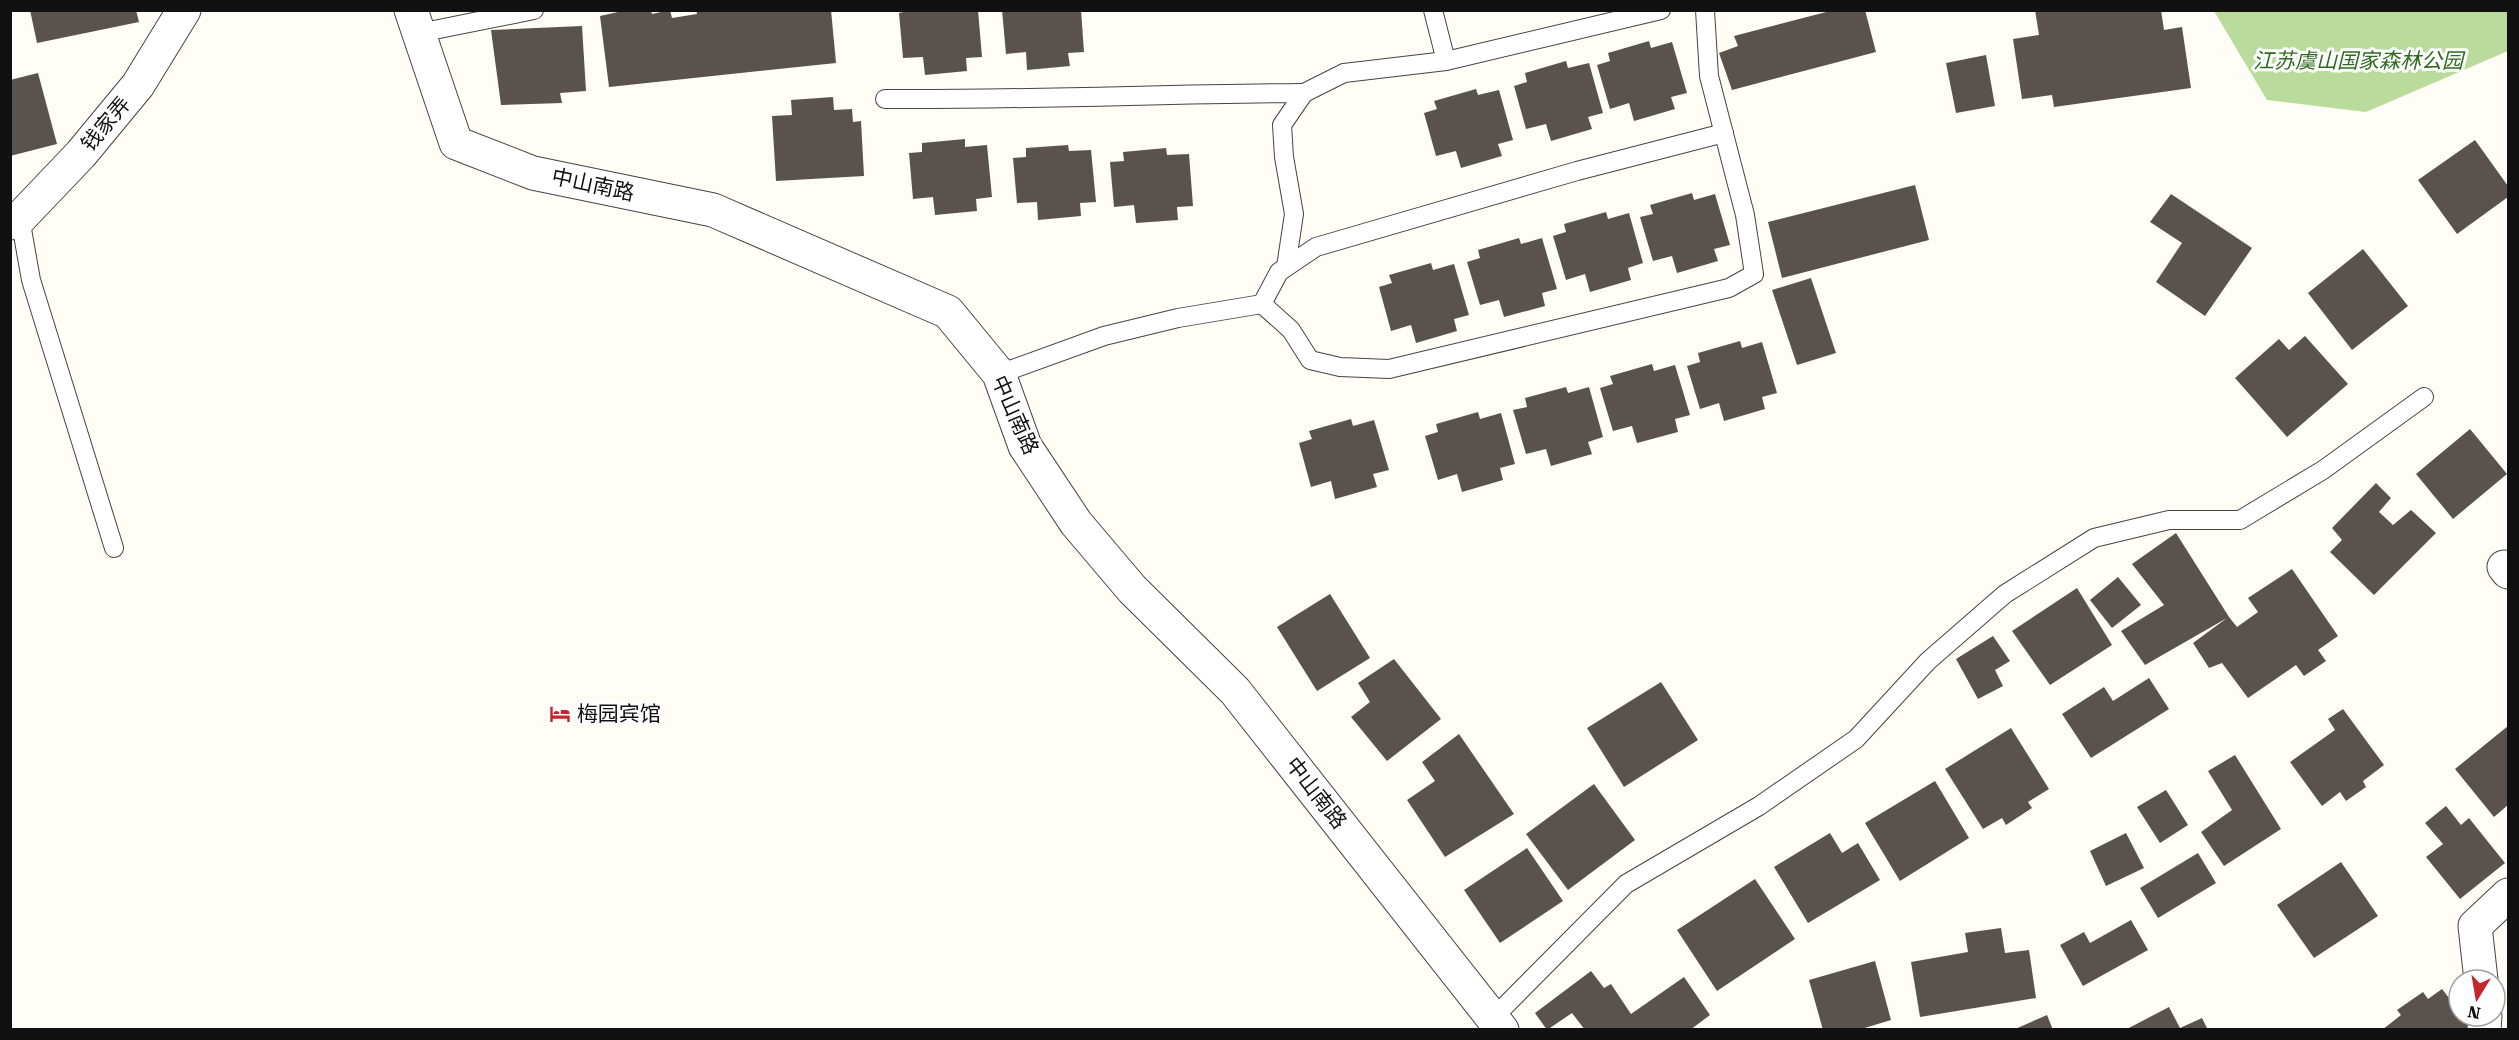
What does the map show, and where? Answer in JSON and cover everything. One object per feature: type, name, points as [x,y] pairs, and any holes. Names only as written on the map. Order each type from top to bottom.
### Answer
[{"type":"street","name":"钱家弄","points":[[15,220],[81,154],[138,84],[184,10]]},
{"type":"street","name":"中山南路","points":[[415,22],[456,143],[533,173],[713,210],[948,312],[999,374],[1025,446],[1076,523],[1132,589],[1235,691],[1498,1024]]},
{"type":"street","points":[[2480,968],[2475,926],[2508,895]]},
{"type":"lane","points":[[415,22],[534,10]]},
{"type":"lane","points":[[1433,10],[1446,61]]},
{"type":"lane","points":[[885,99],[1037,100],[1166,94],[1304,93],[1344,73],[1446,61],[1661,10]]},
{"type":"lane","points":[[1262,304],[1291,330],[1310,360],[1340,367],[1389,369],[1730,288],[1754,274],[1745,215],[1709,76],[1705,10]]},
{"type":"lane","points":[[1286,267],[1294,214],[1284,158],[1282,125],[1304,93]]},
{"type":"lane","points":[[1262,304],[1279,272],[1316,247],[1577,171],[1724,133]]},
{"type":"lane","points":[[15,220],[31,280],[114,548]]},
{"type":"lane","points":[[999,374],[1104,336],[1178,318],[1262,304]]},
{"type":"lane","points":[[1498,1024],[1626,884],[1759,806],[1856,739],[1928,661],[2005,594],[2094,538],[2169,520],[2240,520],[2323,470],[2424,397]]},
{"type":"green space","name":"江苏虞山国家森林公园","points":[[2214,11],[2508,11],[2508,51],[2366,112],[2267,100]]},
{"type":"building","points":[[30,10],[136,10],[139,22],[37,43]]},
{"type":"building","points":[[627,10],[651,10],[652,14],[670,10],[672,18],[697,14],[696,10],[831,10],[836,63],[609,87],[600,16]]},
{"type":"building","points":[[912,10],[978,10],[982,57],[966,58],[967,71],[925,75],[923,57],[903,58],[899,13]]},
{"type":"building","points":[[1002,10],[1081,10],[1084,52],[1068,53],[1070,66],[1027,70],[1026,52],[1006,54]]},
{"type":"building","points":[[1834,10],[1865,10],[1876,52],[1732,90],[1719,53],[1738,46],[1734,36]]},
{"type":"building","points":[[2035,10],[2161,10],[2164,30],[2182,27],[2191,88],[2054,107],[2052,95],[2022,99],[2013,39],[2039,35]]},
{"type":"building","points":[[582,26],[586,91],[560,93],[562,103],[501,105],[491,30]]},
{"type":"building","points":[[1649,41],[1651,48],[1672,42],[1687,93],[1671,97],[1675,109],[1634,121],[1629,103],[1610,109],[1597,65],[1610,61],[1608,53]]},
{"type":"building","points":[[1986,55],[1995,106],[1956,113],[1946,63]]},
{"type":"building","points":[[1566,61],[1568,68],[1589,63],[1603,113],[1588,117],[1592,129],[1551,141],[1546,124],[1526,129],[1514,86],[1527,82],[1525,73]]},
{"type":"building","points":[[38,73],[57,144],[10,156],[10,80]]},
{"type":"building","points":[[1476,89],[1478,95],[1499,90],[1513,140],[1498,144],[1502,156],[1461,168],[1456,151],[1436,156],[1424,113],[1437,109],[1434,101]]},
{"type":"building","points":[[833,97],[834,110],[852,109],[853,122],[861,121],[864,176],[776,181],[772,116],[792,115],[791,100]]},
{"type":"building","points":[[965,139],[965,147],[987,145],[992,197],[976,199],[977,211],[935,215],[933,197],[913,199],[909,153],[922,152],[922,143]]},
{"type":"building","points":[[2475,140],[2508,186],[2508,197],[2457,234],[2418,180]]},
{"type":"building","points":[[1068,145],[1069,151],[1091,150],[1096,202],[1080,203],[1081,216],[1038,220],[1037,202],[1017,203],[1013,158],[1026,157],[1026,148]]},
{"type":"building","points":[[1166,148],[1167,155],[1189,154],[1193,206],[1177,207],[1178,220],[1136,223],[1134,205],[1114,207],[1110,162],[1124,161],[1123,152]]},
{"type":"building","points":[[1915,185],[1929,240],[1782,278],[1768,222]]},
{"type":"building","points":[[1692,193],[1694,200],[1715,194],[1730,245],[1714,249],[1718,261],[1677,273],[1672,256],[1653,261],[1640,217],[1653,214],[1650,205]]},
{"type":"building","points":[[2171,194],[2252,248],[2205,316],[2156,282],[2182,243],[2150,222]]},
{"type":"building","points":[[1606,212],[1608,219],[1629,213],[1643,263],[1628,268],[1631,280],[1590,292],[1585,274],[1566,280],[1553,236],[1566,232],[1564,224]]},
{"type":"building","points":[[1519,238],[1521,244],[1542,238],[1557,289],[1542,293],[1545,306],[1504,317],[1499,300],[1480,305],[1467,262],[1480,258],[1478,250]]},
{"type":"building","points":[[2363,249],[2408,306],[2352,350],[2308,293]]},
{"type":"building","points":[[1431,263],[1433,270],[1454,264],[1469,315],[1454,319],[1457,331],[1416,343],[1411,325],[1391,331],[1379,287],[1392,283],[1389,275]]},
{"type":"building","points":[[1811,278],[1836,353],[1797,365],[1772,290]]},
{"type":"building","points":[[2305,336],[2348,384],[2287,437],[2235,378],[2279,339],[2289,350]]},
{"type":"building","points":[[1740,341],[1742,348],[1762,342],[1777,393],[1762,397],[1765,409],[1724,421],[1719,403],[1700,409],[1687,366],[1700,362],[1698,353]]},
{"type":"building","points":[[1652,364],[1654,371],[1675,365],[1690,415],[1675,419],[1678,432],[1637,443],[1632,426],[1613,431],[1600,388],[1613,384],[1610,376]]},
{"type":"building","points":[[1566,387],[1568,393],[1589,387],[1603,437],[1588,442],[1592,454],[1551,466],[1546,449],[1526,454],[1513,410],[1527,407],[1525,398]]},
{"type":"building","points":[[1478,412],[1480,419],[1501,413],[1515,464],[1500,468],[1503,480],[1462,492],[1457,474],[1438,480],[1425,436],[1438,432],[1436,424]]},
{"type":"building","points":[[1351,419],[1353,426],[1374,420],[1389,470],[1373,474],[1377,487],[1335,499],[1331,481],[1311,487],[1299,443],[1312,439],[1309,431]]},
{"type":"building","points":[[2470,429],[2507,474],[2453,519],[2416,474]]},
{"type":"building","points":[[2376,483],[2391,498],[2379,512],[2393,525],[2411,510],[2436,533],[2374,595],[2330,552],[2342,540],[2332,528]]},
{"type":"building","points":[[2176,533],[2237,627],[2258,612],[2248,598],[2292,569],[2338,636],[2318,650],[2326,661],[2304,676],[2296,665],[2248,698],[2222,663],[2209,668],[2193,643],[2227,618],[2145,665],[2121,631],[2164,605],[2132,564]]},
{"type":"building","points":[[2118,577],[2141,605],[2112,628],[2090,600]]},
{"type":"building","points":[[2077,588],[2112,645],[2050,685],[2012,631]]},
{"type":"building","points":[[1330,594],[1370,658],[1317,691],[1277,627]]},
{"type":"building","points":[[1993,636],[2010,661],[1995,670],[2003,686],[1978,699],[1956,659]]},
{"type":"building","points":[[1394,659],[1441,719],[1387,761],[1351,717],[1370,702],[1358,683]]},
{"type":"building","points":[[2149,678],[2169,709],[2091,758],[2062,714],[2104,687],[2113,701]]},
{"type":"building","points":[[1661,682],[1698,740],[1624,787],[1587,728]]},
{"type":"building","points":[[2343,709],[2384,765],[2363,781],[2366,787],[2346,801],[2340,792],[2322,806],[2290,762],[2335,730],[2328,719]]},
{"type":"building","points":[[2508,726],[2508,805],[2494,817],[2455,769]]},
{"type":"building","points":[[2011,728],[2049,789],[2028,802],[2032,808],[2006,825],[2002,818],[1983,829],[1945,769]]},
{"type":"building","points":[[1459,734],[1514,814],[1445,857],[1407,800],[1435,781],[1422,762]]},
{"type":"building","points":[[2235,755],[2281,829],[2224,866],[2201,832],[2232,810],[2208,771]]},
{"type":"building","points":[[1935,781],[1969,838],[1900,881],[1865,823]]},
{"type":"building","points":[[1594,784],[1635,840],[1568,890],[1526,834]]},
{"type":"building","points":[[2166,790],[2188,825],[2160,843],[2137,807]]},
{"type":"building","points":[[2446,806],[2461,825],[2469,818],[2505,863],[2460,899],[2426,857],[2443,844],[2425,823]]},
{"type":"building","points":[[1830,833],[1842,853],[1858,843],[1880,880],[1808,923],[1774,867]]},
{"type":"building","points":[[2126,833],[2144,868],[2106,886],[2090,851]]},
{"type":"building","points":[[1527,848],[1563,901],[1500,943],[1464,890]]},
{"type":"building","points":[[2198,853],[2216,883],[2158,918],[2140,888]]},
{"type":"building","points":[[2341,862],[2378,916],[2314,958],[2277,905]]},
{"type":"building","points":[[1755,879],[1795,939],[1717,991],[1677,930]]},
{"type":"building","points":[[2131,920],[2148,950],[2083,986],[2060,945],[2084,932],[2090,943]]},
{"type":"building","points":[[2001,928],[2005,953],[2029,950],[2036,998],[1920,1017],[1911,962],[1968,952],[1965,933]]},
{"type":"building","points":[[1875,961],[1891,1020],[1858,1030],[1823,1030],[1809,980]]},
{"type":"building","points":[[1591,971],[1604,988],[1611,984],[1631,1014],[1684,977],[1710,1015],[1690,1030],[1585,1030],[1572,1013],[1547,1030],[1535,1013]]},
{"type":"building","points":[[2442,989],[2447,995],[2447,1028],[2471,1028],[2472,1030],[2382,1030],[2401,1015],[2397,1010],[2423,992],[2428,999]]},
{"type":"building","points":[[2169,1007],[2180,1028],[2202,1018],[2208,1030],[2125,1030]]},
{"type":"building","points":[[2047,1015],[2053,1030],[2013,1030]]},
{"type":"place","name":"梅园宾馆","points":[[560,714]]}]
